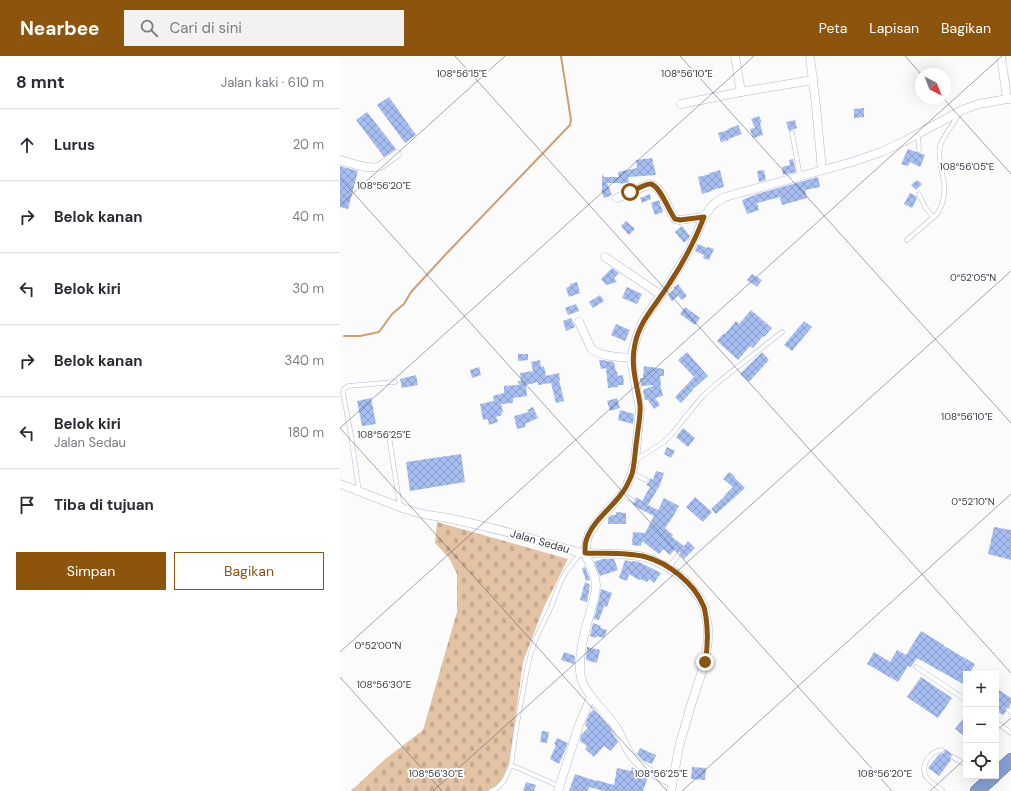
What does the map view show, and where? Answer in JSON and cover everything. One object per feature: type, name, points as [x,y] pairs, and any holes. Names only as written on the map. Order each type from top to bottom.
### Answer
[{"type":"highway","points":[[999,770],[1011,760]]},
{"type":"highway","points":[[977,791],[988,779]]},
{"type":"street","points":[[735,56],[741,92]]},
{"type":"street","points":[[810,56],[822,170]]},
{"type":"street","points":[[671,787],[635,760],[617,729],[591,697],[583,684],[580,672],[580,657],[596,585],[595,578],[583,553],[589,534],[605,511],[622,494],[632,473],[635,460],[640,410],[638,391],[634,379],[632,358],[637,336],[643,321],[689,251],[704,217],[715,203],[724,197],[881,152],[962,110],[979,104],[1009,99],[1001,57]]},
{"type":"street","points":[[681,104],[813,80]]},
{"type":"street","points":[[340,160],[357,165],[376,167],[397,154]]},
{"type":"street","points":[[617,198],[650,184],[655,186],[660,193],[675,219],[680,220],[704,217]]},
{"type":"street","points":[[605,257],[661,295]]},
{"type":"street","points":[[579,322],[591,348],[594,351],[601,354],[632,358]]},
{"type":"street","name":"Jalan Sedau","points":[[340,484],[400,508],[422,514],[483,526],[583,553],[620,554],[648,558],[669,568],[684,579],[699,597],[704,606],[708,627],[708,640],[702,674],[690,705],[679,747],[671,787]]},
{"type":"street","points":[[558,788],[579,725],[591,697]]},
{"type":"lane","points":[[907,240],[939,210],[944,191],[944,180],[940,165],[940,147],[962,110]]},
{"type":"lane","points":[[792,133],[800,176]]},
{"type":"lane","points":[[918,134],[919,150]]},
{"type":"lane","points":[[918,194],[925,207],[933,217]]},
{"type":"lane","points":[[635,460],[664,442],[703,396],[782,332]]},
{"type":"lane","points":[[359,491],[343,393],[344,389],[348,386],[395,382]]},
{"type":"lane","points":[[390,436],[400,508]]},
{"type":"lane","points":[[632,473],[646,480]]},
{"type":"lane","points":[[622,494],[632,500]]},
{"type":"lane","points":[[491,791],[497,788],[504,781],[511,765],[517,724],[531,653],[536,638],[566,572],[583,553]]},
{"type":"lane","points":[[669,568],[678,555]]},
{"type":"lane","points":[[916,667],[963,698]]},
{"type":"lane","points":[[999,724],[1011,733]]},
{"type":"lane","points":[[942,750],[935,751],[930,756],[926,762],[924,770],[927,778],[943,791]]},
{"type":"lane","points":[[953,757],[963,763]]},
{"type":"lane","points":[[511,765],[558,788]]},
{"type":"green space","points":[[437,522],[568,559],[544,607],[523,662],[509,765],[496,791],[351,791],[384,760],[423,730],[457,612],[457,574],[449,558],[435,543]]},
{"type":"building","points":[[389,97],[416,135],[405,143],[377,105]]},
{"type":"building","points":[[864,108],[864,117],[854,118],[854,109]]},
{"type":"building","points":[[367,112],[396,149],[384,157],[356,120]]},
{"type":"building","points":[[759,116],[762,122],[760,123],[763,135],[753,138],[750,129],[755,128],[751,119]]},
{"type":"building","points":[[795,120],[797,128],[789,131],[786,122]]},
{"type":"building","points":[[738,125],[742,134],[721,142],[718,133]]},
{"type":"building","points":[[908,149],[925,155],[920,167],[910,162],[908,166],[901,164]]},
{"type":"building","points":[[652,158],[656,175],[628,177],[629,182],[621,184],[607,183],[612,195],[604,198],[601,190],[602,174],[604,177],[619,177],[618,172],[637,168],[636,160]]},
{"type":"building","points":[[793,159],[796,172],[783,175],[782,167],[790,165],[789,160]]},
{"type":"building","points":[[340,166],[358,171],[348,209],[340,207]]},
{"type":"building","points":[[720,170],[724,187],[702,194],[698,177]]},
{"type":"building","points":[[764,170],[766,180],[759,182],[757,171]]},
{"type":"building","points":[[818,177],[820,187],[805,190],[807,198],[782,205],[780,197],[757,203],[759,210],[747,214],[742,200],[757,194]]},
{"type":"building","points":[[917,180],[922,184],[916,190],[911,185]]},
{"type":"building","points":[[910,193],[917,198],[912,208],[904,204]]},
{"type":"building","points":[[650,194],[651,199],[642,203],[640,198]]},
{"type":"building","points":[[659,200],[663,212],[655,215],[651,203]]},
{"type":"building","points":[[626,221],[635,229],[629,235],[621,226]]},
{"type":"building","points":[[682,226],[690,236],[684,243],[675,232]]},
{"type":"building","points":[[698,244],[714,249],[709,260],[703,258],[704,255],[695,251]]},
{"type":"building","points":[[612,268],[619,273],[614,278],[617,282],[606,285],[601,279]]},
{"type":"building","points":[[752,274],[762,280],[757,287],[747,280]]},
{"type":"building","points":[[577,282],[580,293],[569,297],[566,288],[570,286],[570,284]]},
{"type":"building","points":[[678,284],[687,296],[682,300],[678,296],[672,301],[668,295]]},
{"type":"building","points":[[627,287],[642,294],[637,304],[622,298]]},
{"type":"building","points":[[600,295],[604,301],[593,308],[589,302]]},
{"type":"building","points":[[576,304],[579,311],[568,315],[565,308]]},
{"type":"building","points":[[685,307],[700,318],[695,325],[680,314]]},
{"type":"building","points":[[751,310],[772,328],[753,348],[750,346],[738,360],[717,341],[736,321],[739,324]]},
{"type":"building","points":[[571,318],[575,327],[566,331],[563,321]]},
{"type":"building","points":[[804,321],[812,327],[792,351],[784,345]]},
{"type":"building","points":[[616,324],[630,330],[625,341],[611,335]]},
{"type":"building","points":[[687,352],[708,376],[692,390],[681,403],[675,397],[694,377],[678,360]]},
{"type":"building","points":[[762,352],[769,360],[749,382],[740,374]]},
{"type":"building","points":[[518,354],[528,354],[528,360],[518,361]]},
{"type":"building","points":[[540,360],[541,367],[544,366],[546,376],[559,373],[559,380],[564,401],[556,403],[551,383],[538,385],[538,382],[526,385],[527,396],[513,398],[513,403],[501,404],[503,412],[501,413],[502,415],[496,417],[498,422],[489,425],[488,419],[483,420],[480,404],[494,401],[493,396],[504,393],[504,386],[519,385],[518,381],[521,381],[520,373],[533,371],[531,362]]},
{"type":"building","points":[[599,360],[614,362],[618,376],[623,375],[624,385],[608,388],[606,368],[601,369]]},
{"type":"building","points":[[644,366],[664,369],[664,376],[660,376],[663,396],[655,398],[660,405],[654,409],[648,400],[645,400],[643,390],[653,385],[641,386],[640,378],[643,378]]},
{"type":"building","points":[[479,367],[481,375],[472,378],[470,370]]},
{"type":"building","points":[[416,375],[418,385],[402,388],[400,379]]},
{"type":"building","points":[[371,398],[376,424],[362,426],[357,401]]},
{"type":"building","points":[[617,398],[620,408],[610,411],[607,401]]},
{"type":"building","points":[[533,407],[538,418],[525,424],[526,427],[517,429],[514,416],[529,412],[527,410]]},
{"type":"building","points":[[620,410],[634,414],[633,424],[618,420]]},
{"type":"building","points":[[683,428],[695,438],[688,447],[676,437]]},
{"type":"building","points":[[667,447],[675,451],[671,458],[664,454]]},
{"type":"building","points":[[461,454],[465,482],[410,491],[406,462]]},
{"type":"building","points":[[656,471],[664,473],[660,485],[648,505],[658,510],[664,498],[679,506],[665,528],[673,535],[672,537],[684,546],[688,541],[695,548],[684,559],[680,552],[677,552],[675,549],[670,555],[663,549],[659,554],[642,541],[641,546],[632,545],[633,532],[645,533],[654,516],[632,504],[635,502],[636,497],[642,501],[650,487],[646,485],[650,478],[653,480]]},
{"type":"building","points":[[729,472],[735,476],[734,477],[745,488],[716,514],[711,509],[733,487],[723,479]]},
{"type":"building","points":[[695,497],[712,512],[703,522],[686,507]]},
{"type":"building","points":[[616,512],[626,513],[626,524],[608,524],[608,518],[611,515],[616,515]]},
{"type":"building","points":[[994,527],[1011,530],[1011,560],[988,554]]},
{"type":"building","points":[[602,559],[614,559],[618,570],[600,576],[594,562]]},
{"type":"building","points":[[625,560],[639,562],[661,573],[654,583],[649,579],[647,582],[640,579],[639,580],[629,574],[627,581],[619,578]]},
{"type":"building","points":[[585,567],[590,580],[586,581],[582,568]]},
{"type":"building","points":[[585,582],[590,585],[587,602],[580,600]]},
{"type":"building","points":[[601,589],[612,593],[607,607],[604,606],[599,620],[594,619]]},
{"type":"building","points":[[593,623],[601,626],[600,628],[607,630],[604,638],[590,636]]},
{"type":"building","points":[[921,631],[975,664],[971,671],[963,671],[963,684],[917,658],[911,667],[908,666],[898,682],[867,664],[874,652],[890,662],[897,650],[906,655]]},
{"type":"building","points":[[587,647],[600,650],[597,663],[586,660]]},
{"type":"building","points":[[564,652],[575,656],[574,664],[561,660]]},
{"type":"building","points":[[921,677],[952,698],[938,718],[907,697]]},
{"type":"building","points":[[999,690],[1011,698],[1011,703],[1009,707],[1006,708],[1003,715],[999,713]]},
{"type":"building","points":[[593,710],[609,726],[618,742],[611,751],[604,746],[594,757],[585,749],[587,746],[580,741],[581,735],[588,728],[585,725],[589,714]]},
{"type":"building","points":[[963,719],[963,735],[955,729]]},
{"type":"building","points":[[542,731],[549,732],[547,743],[540,742]]},
{"type":"building","points":[[557,738],[568,743],[559,764],[550,759],[556,745],[554,744]]},
{"type":"building","points":[[640,748],[656,755],[652,764],[644,761],[637,754]]},
{"type":"building","points":[[945,749],[952,754],[950,757],[951,760],[939,776],[928,768],[939,754],[944,753]]},
{"type":"building","points":[[632,767],[648,777],[643,791],[604,791],[589,787],[588,791],[569,791],[575,774],[614,785],[617,768],[631,771]]},
{"type":"building","points":[[692,767],[706,768],[705,780],[691,779]]},
{"type":"building","points":[[526,782],[536,785],[534,791],[523,791]]},
{"type":"waterway","points":[[344,336],[360,336],[379,332],[392,314],[404,304],[411,292],[446,254],[570,125],[571,120],[561,56]]},
{"type":"route","points":[[630,192],[652,184],[668,205],[675,219],[680,220],[704,217],[689,251],[643,321],[637,336],[633,350],[632,365],[638,391],[640,410],[635,460],[632,473],[622,494],[605,511],[589,534],[585,544],[585,553],[620,554],[648,558],[669,568],[684,579],[699,597],[704,606],[708,627],[705,662]]}]
